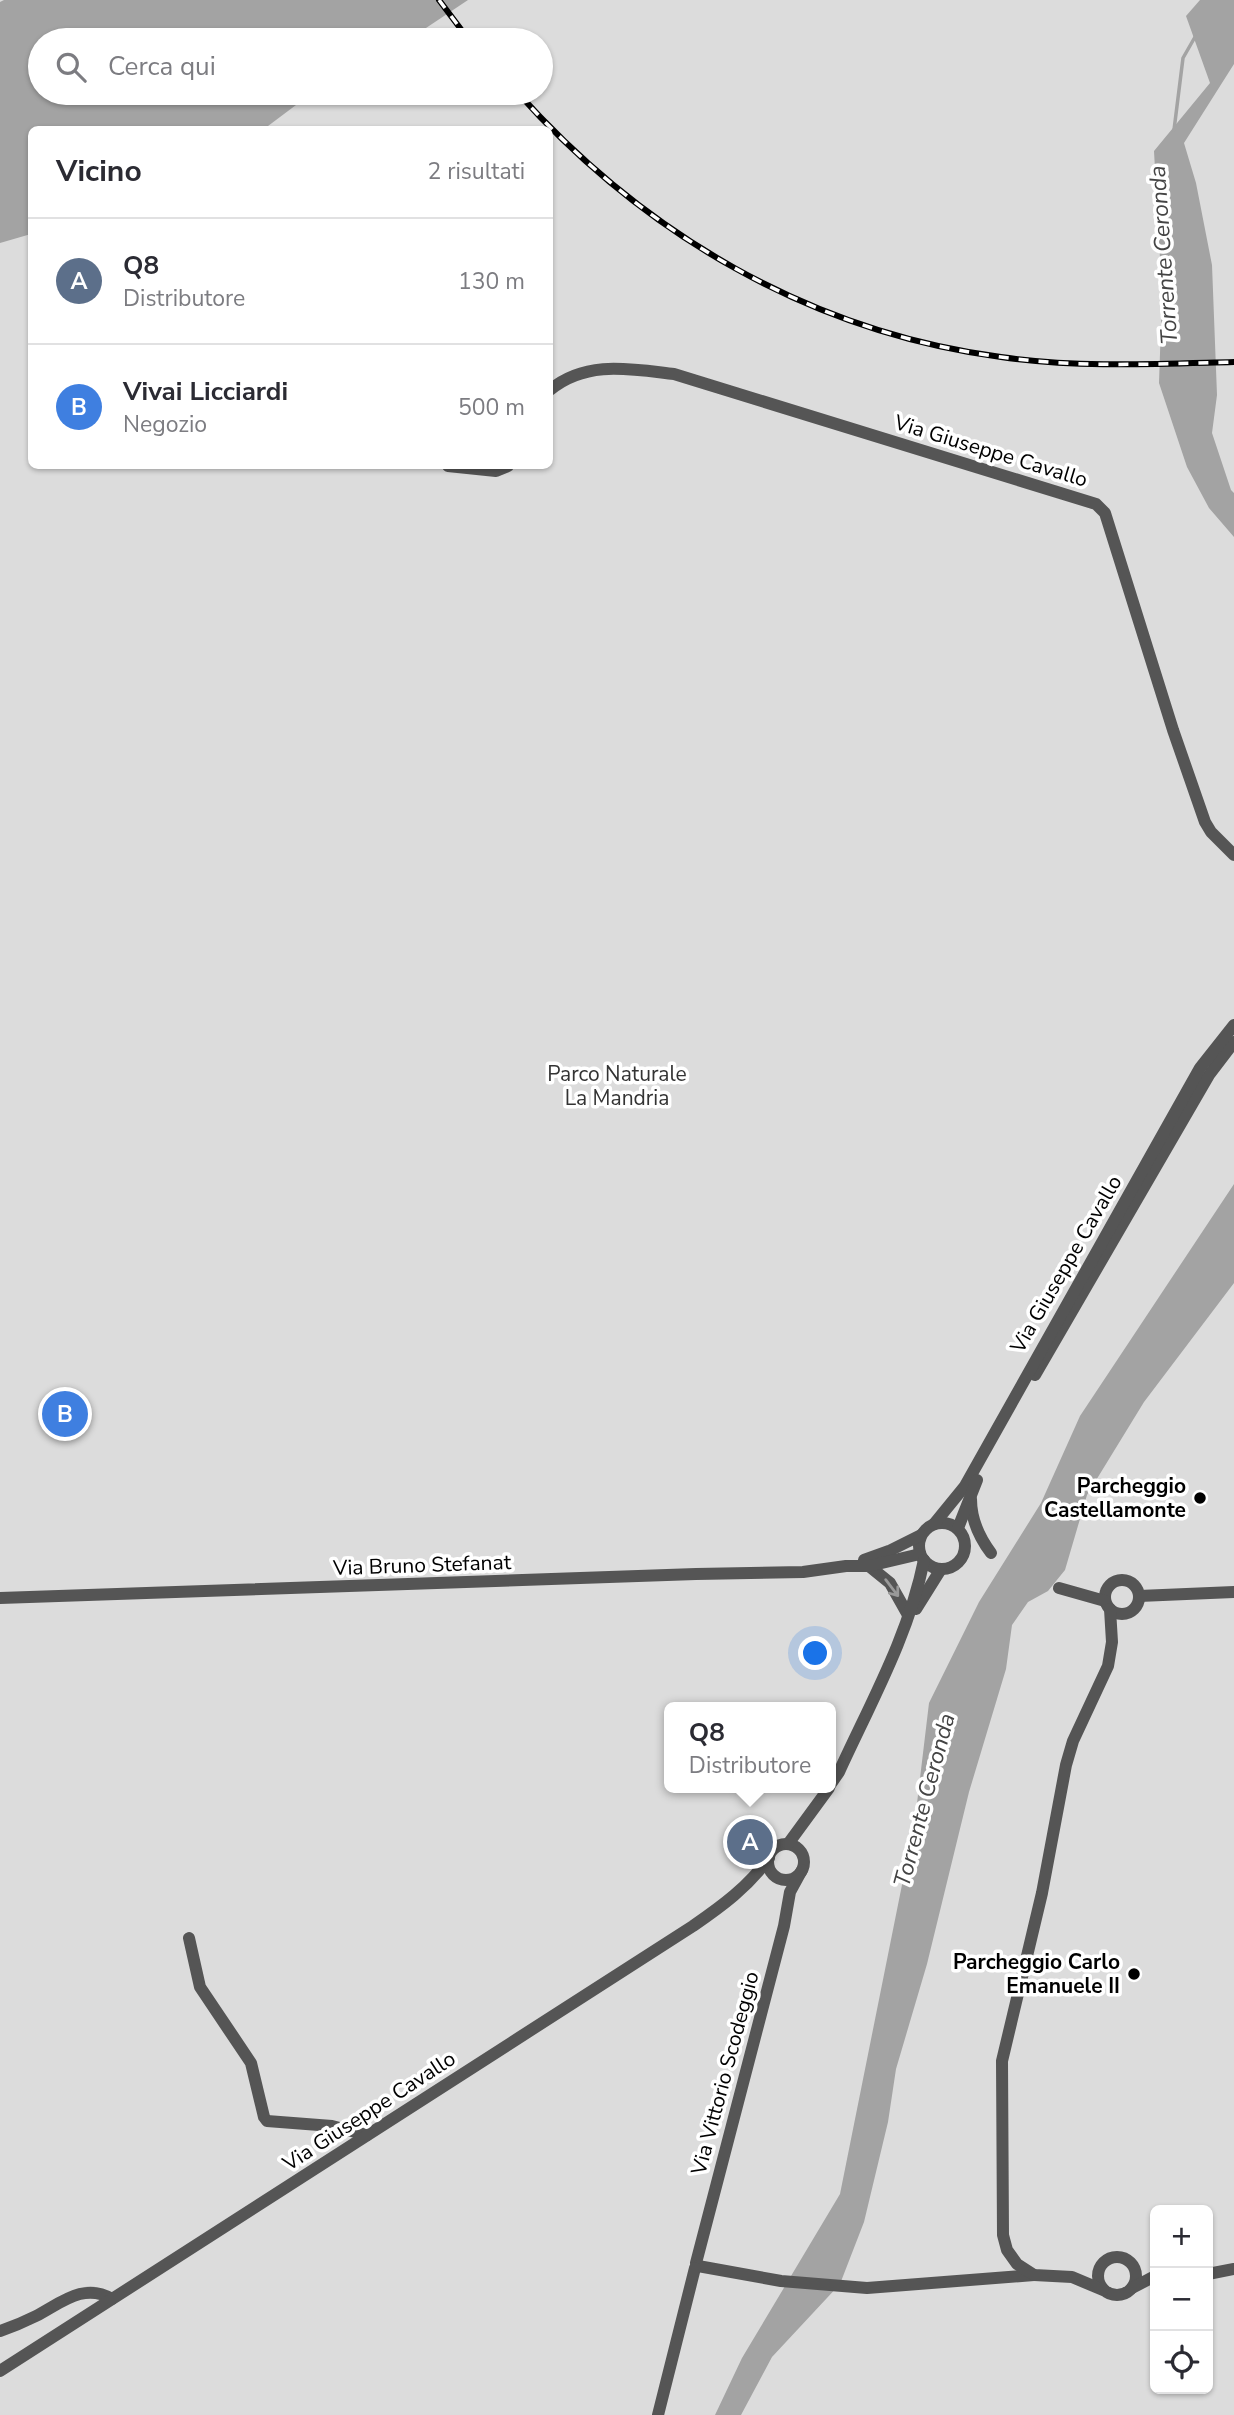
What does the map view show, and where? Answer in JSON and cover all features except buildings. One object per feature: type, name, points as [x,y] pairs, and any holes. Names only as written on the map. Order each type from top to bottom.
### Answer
[{"type":"street","name":"Via Giuseppe Cavallo","points":[[553,388],[562,380],[608,367],[674,374],[1096,504],[1105,513],[1173,730],[1205,822],[1234,855]]},
{"type":"street","points":[[477,469],[501,469]]},
{"type":"street","name":"Via Giuseppe Cavallo","points":[[934,1524],[965,1486],[1200,1068],[1234,1025]]},
{"type":"street","name":"Via Giuseppe Cavallo","points":[[961,1533],[971,1490],[1209,1075],[1234,1042]]},
{"type":"street","points":[[971,1490],[971,1513],[981,1539],[994,1554]]},
{"type":"street","points":[[836,1777],[908,1615],[922,1557],[919,1542],[921,1535],[934,1524],[946,1522],[994,1554]]},
{"type":"street","points":[[922,1557],[929,1565],[941,1569],[956,1565],[965,1552],[961,1533]]},
{"type":"street","name":"Via Bruno Stefanat","points":[[846,1566],[889,1551],[921,1535]]},
{"type":"street","points":[[965,1552],[994,1554]]},
{"type":"street","name":"Via Bruno Stefanat","points":[[0,1598],[803,1572],[869,1566],[922,1557]]},
{"type":"street","points":[[869,1566],[890,1583],[908,1615]]},
{"type":"street","points":[[899,1640],[941,1569]]},
{"type":"street","points":[[1034,2275],[1017,2264],[1007,2250],[1003,2235],[1002,2061],[1042,1893],[1066,1765],[1073,1741],[1108,1666],[1112,1642],[1107,1600],[1115,1581],[1125,1580],[1136,1588],[1139,1597],[1112,1642]]},
{"type":"street","points":[[1059,1588],[1078,1595],[1107,1600],[1118,1613],[1127,1613]]},
{"type":"street","points":[[1139,1597],[1234,1592]]},
{"type":"street","points":[[805,1822],[800,1850],[804,1860],[802,1870],[787,1886],[771,1872],[769,1858],[774,1849],[788,1844],[825,1793]]},
{"type":"street","points":[[788,1844],[800,1850]]},
{"type":"street","name":"Via Giuseppe Cavallo","points":[[0,2371],[693,1926],[733,1898],[754,1878],[769,1858]]},
{"type":"street","name":"Via Giuseppe Cavallo","points":[[754,1878],[771,1872]]},
{"type":"street","name":"Via Vittorio Scodeggio","points":[[658,2415],[784,1926],[787,1886]]},
{"type":"street","points":[[189,1938],[200,1987],[251,2063],[267,2121],[332,2126],[367,2135]]},
{"type":"street","points":[[1072,2277],[1116,2257],[1123,2258],[1150,2274]]},
{"type":"street","points":[[1132,2265],[1136,2277],[1132,2288]]},
{"type":"street","points":[[696,2266],[781,2281],[867,2288],[1034,2275],[1072,2277],[1109,2293],[1121,2295],[1150,2278]]},
{"type":"street","points":[[1101,2266],[1098,2278],[1103,2290]]},
{"type":"street","points":[[0,2331],[75,2294],[103,2293],[112,2299]]},
{"type":"green space","name":"Parco Naturale La Mandria","points":[[0,0],[1234,0],[1234,2415],[0,2415]]},
{"type":"water","points":[[468,0],[426,28],[28,28],[28,105],[296,105],[268,126],[28,126],[28,235],[0,243],[0,2]]},
{"type":"water","points":[[1200,0],[1234,0],[1234,64],[1184,143],[1196,183],[1212,265],[1217,395],[1212,433],[1234,493],[1234,537],[1209,508],[1187,467],[1159,383],[1162,294],[1154,151],[1210,83],[1186,16]]},
{"type":"water","points":[[1234,1184],[1234,1283],[1144,1402],[1087,1495],[1065,1570],[1048,1591],[1028,1602],[1012,1625],[1006,1669],[969,1792],[927,1964],[896,2069],[888,2122],[864,2222],[840,2284],[772,2357],[741,2415],[715,2415],[742,2358],[840,2194],[915,1820],[929,1703],[979,1602],[1041,1503],[1080,1416]]},
{"type":"waterway","name":"Torrente Ceronda","points":[[1174,130],[1183,58],[1195,37]]},
{"type":"railway","points":[[439,0],[460,28]]},
{"type":"railway","points":[[530,105],[550,126]]},
{"type":"railway","points":[[553,129],[620,190],[676,232],[736,268],[798,300],[863,325],[931,344],[1001,357],[1059,363],[1234,362]]},
{"type":"place","name":"Vivai Licciardi","points":[[65,1414]]},
{"type":"place","name":"Parcheggio Castellamonte","points":[[1200,1498]]},
{"type":"place","name":"Q8","points":[[750,1842]]},
{"type":"place","name":"Parcheggio Carlo Emanuele II","points":[[1134,1974]]}]
